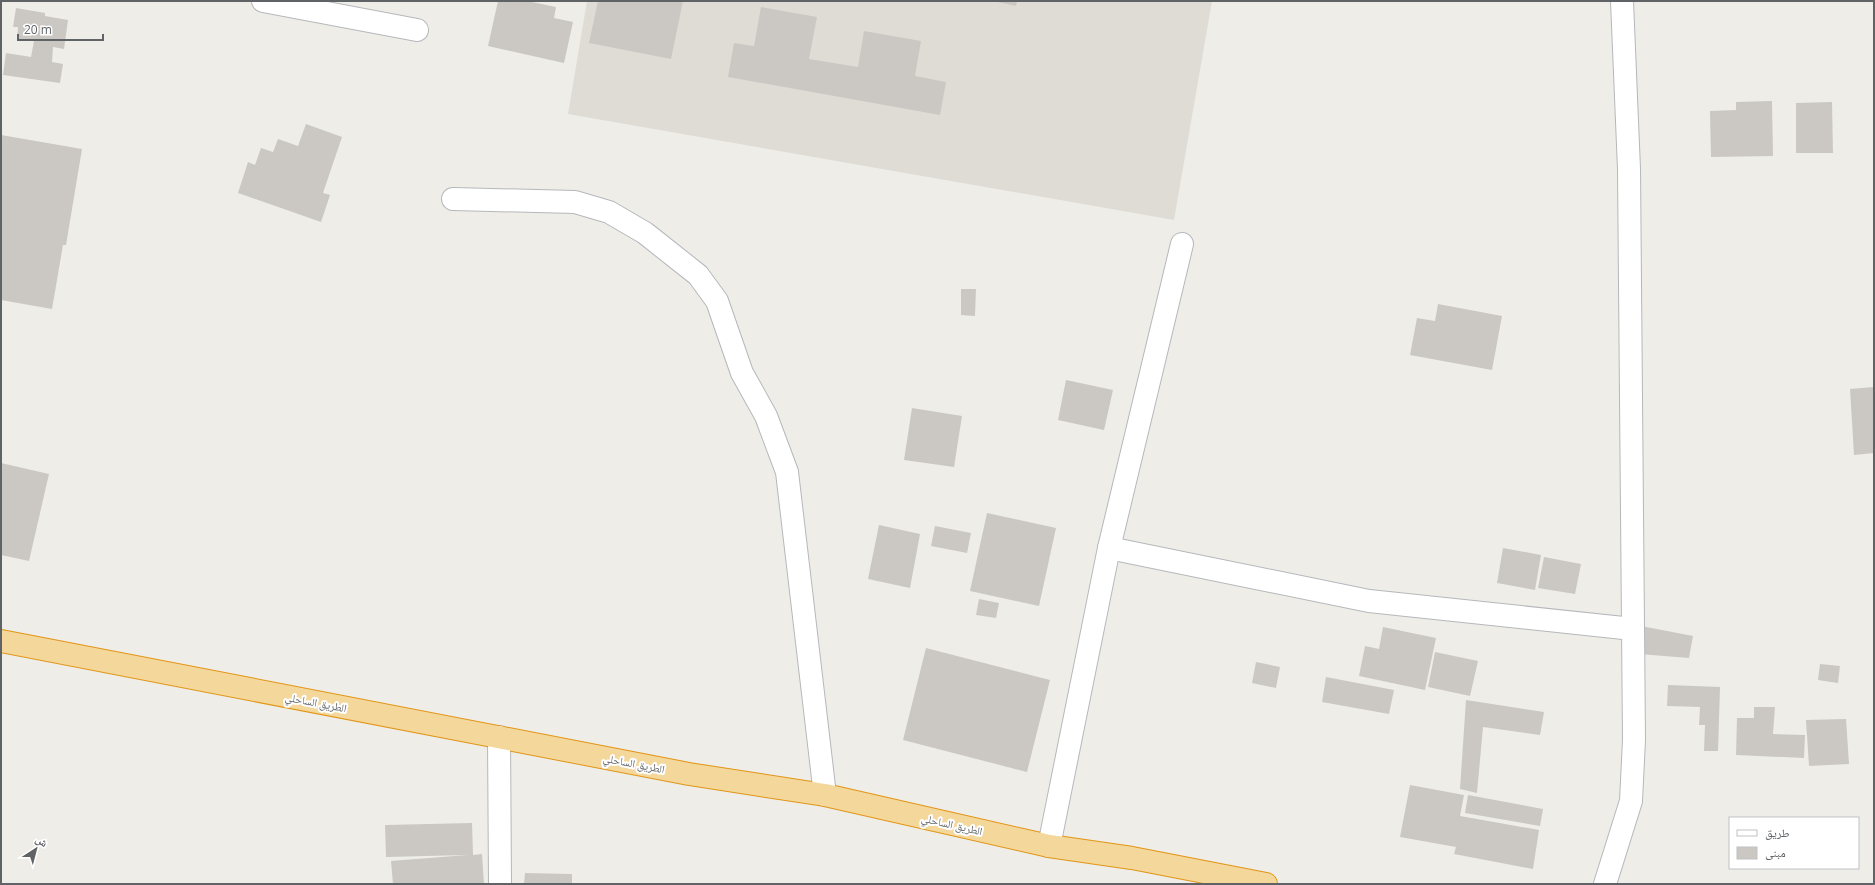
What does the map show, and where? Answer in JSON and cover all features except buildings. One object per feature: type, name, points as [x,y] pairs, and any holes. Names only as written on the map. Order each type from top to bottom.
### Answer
[{"type":"highway","name":"الطريق الساحلي","points":[[1,641],[689,774],[825,795],[1049,846],[1132,858],[1266,884]]},
{"type":"street","points":[[263,1],[417,30]]},
{"type":"street","points":[[1606,884],[1630,801],[1634,740],[1629,170],[1622,1]]},
{"type":"street","points":[[453,199],[575,202],[609,212],[645,233],[698,275],[717,302],[742,373],[766,416],[787,472],[825,795]]},
{"type":"street","points":[[1049,846],[1109,548],[1182,244]]},
{"type":"street","points":[[1109,548],[1369,601],[1633,629]]},
{"type":"street","points":[[499,737],[500,884]]},
{"type":"shaded area","points":[[587,1],[1212,1],[1174,220],[568,114]]}]
